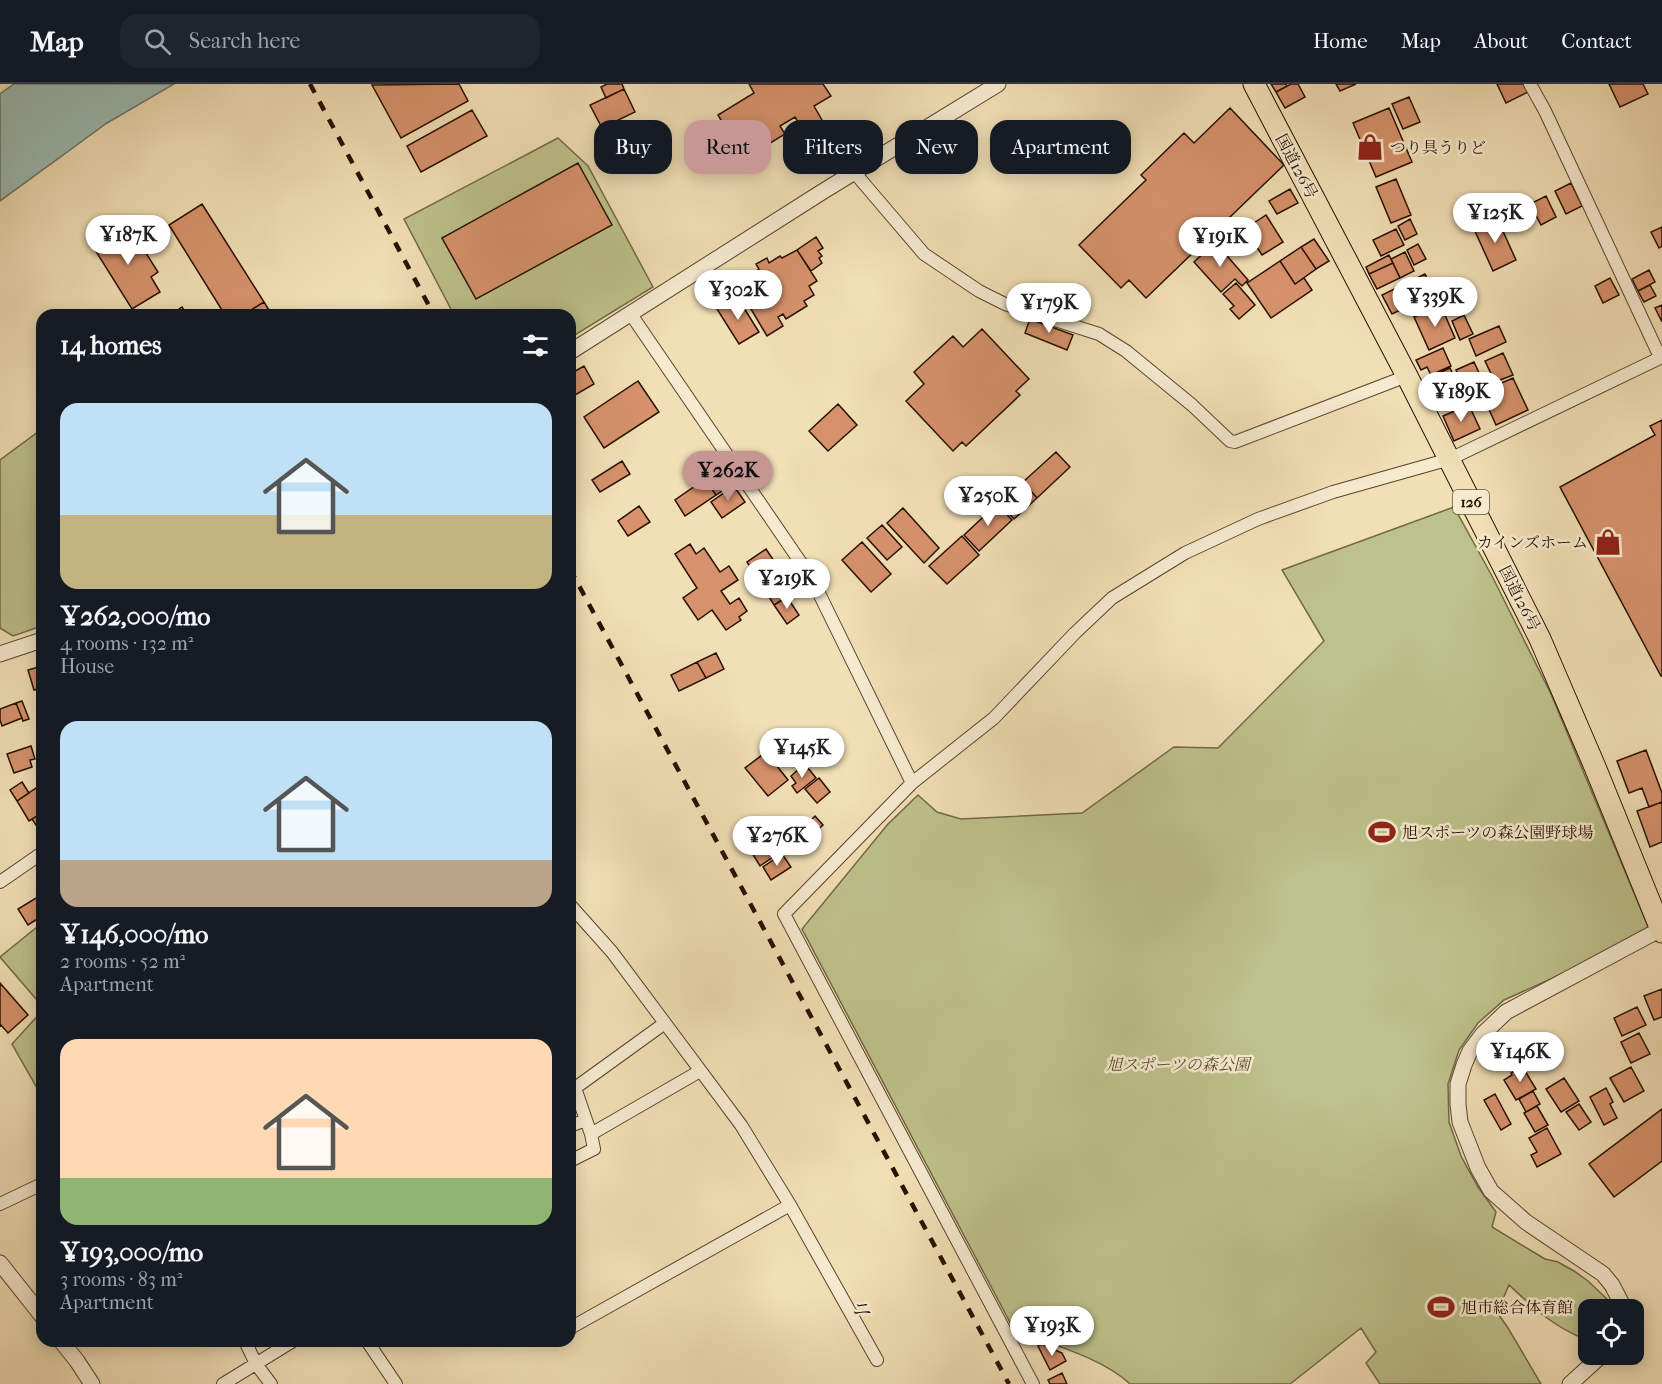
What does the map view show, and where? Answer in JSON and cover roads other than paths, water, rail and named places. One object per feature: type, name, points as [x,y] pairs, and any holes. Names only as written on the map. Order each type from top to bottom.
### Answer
[{"type":"highway","name":"国道126号","points":[[1254,84],[1450,459],[1540,639],[1662,931]]},
{"type":"street","points":[[883,154],[998,84]]},
{"type":"street","points":[[1033,1384],[784,914],[912,783],[994,718],[1075,633],[1112,598],[1185,553],[1258,519],[1334,492],[1450,459],[1661,357],[1545,111],[1530,84]]},
{"type":"street","points":[[576,348],[851,174]]},
{"type":"street","points":[[856,174],[924,254],[979,291],[1005,304],[1099,334],[1126,351],[1192,405],[1230,441],[1235,442],[1407,376]]},
{"type":"street","points":[[630,313],[812,579],[912,783]]},
{"type":"street","points":[[0,654],[36,642]]},
{"type":"street","points":[[0,882],[36,858]]},
{"type":"street","points":[[576,912],[612,952],[741,1125],[790,1205],[876,1360]]},
{"type":"street","points":[[1619,1299],[1603,1274],[1526,1222],[1491,1191],[1478,1168],[1460,1122],[1458,1084],[1470,1051],[1482,1035],[1506,1012],[1662,931]]},
{"type":"street","points":[[576,1082],[665,1023]]},
{"type":"street","points":[[591,1134],[700,1071]]},
{"type":"street","points":[[576,1092],[594,1149],[576,1158]]},
{"type":"street","points":[[576,1124],[586,1120]]},
{"type":"street","points":[[0,1204],[36,1187]]},
{"type":"street","points":[[576,1326],[790,1205]]},
{"type":"street","points":[[0,1263],[36,1308]]},
{"type":"street","points":[[66,1347],[92,1384]]},
{"type":"street","points":[[248,1347],[256,1364],[271,1384]]},
{"type":"street","points":[[223,1384],[283,1347]]},
{"type":"street","points":[[371,1347],[396,1384]]},
{"type":"street","points":[[1570,1384],[1591,1365]]},
{"type":"water","points":[[14,84],[174,84],[107,123],[0,201],[0,94]]},
{"type":"railway","points":[[310,84],[431,309]]},
{"type":"railway","points":[[576,580],[1009,1384]]},
{"type":"place","name":"つり具うりど","points":[[1370,147]]},
{"type":"place","name":"カインズホーム","points":[[1608,542]]},
{"type":"place","name":"旭スポーツの森公園野球場","points":[[1382,832]]},
{"type":"place","name":"旭市総合体育館","points":[[1441,1307]]},
{"type":"district","name":"ニ","points":[[862,1309]]},
{"type":"park label","name":"旭スポーツの森公園","points":[[1178,1064]]}]
